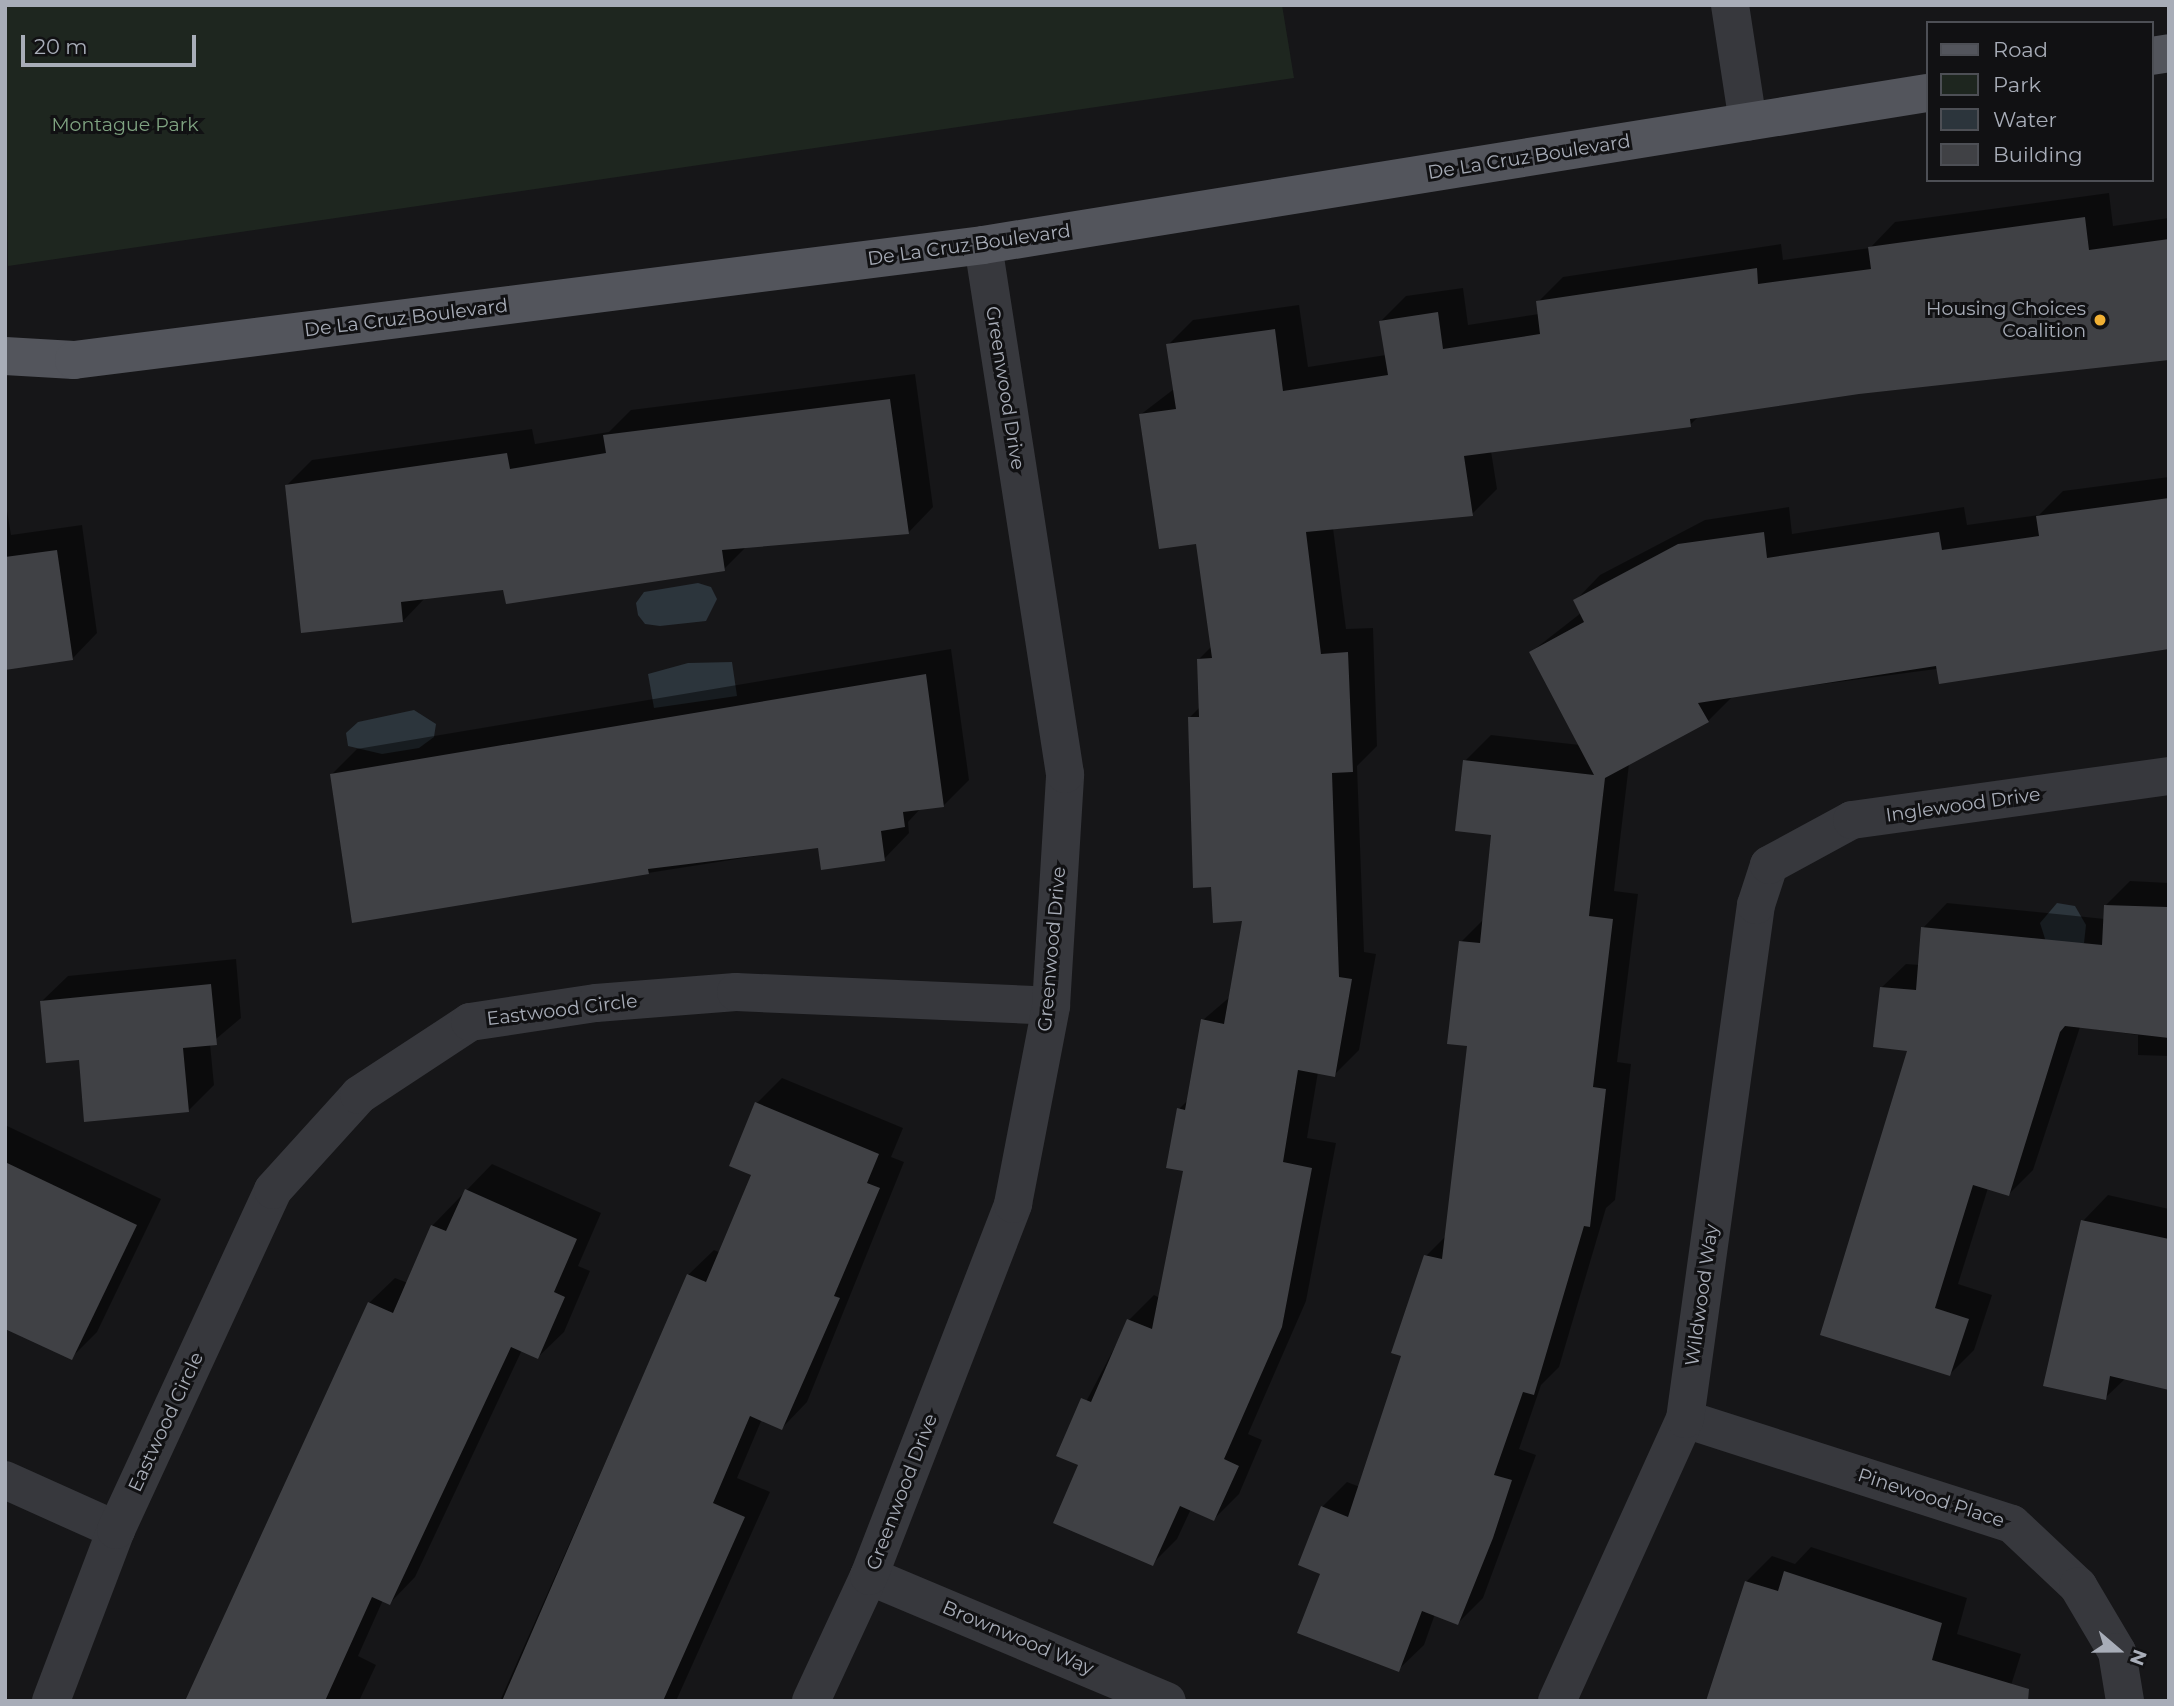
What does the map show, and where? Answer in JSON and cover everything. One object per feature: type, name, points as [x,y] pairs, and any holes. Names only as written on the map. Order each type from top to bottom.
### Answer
[{"type":"main road","name":"De La Cruz Boulevard","points":[[5,356],[74,359],[983,245],[1926,93]]},
{"type":"street","points":[[1730,5],[1748,122]]},
{"type":"street","name":"Greenwood Drive","points":[[811,1701],[869,1576],[1013,1204],[1051,1006],[1065,774],[983,245]]},
{"type":"street","name":"Inglewood Drive","points":[[1769,865],[1852,820],[2169,776]]},
{"type":"street","name":"Wildwood Way","points":[[1557,1701],[1685,1419],[1756,905],[1769,865]]},
{"type":"street","name":"Eastwood Circle","points":[[51,1701],[116,1530],[273,1190],[359,1094],[470,1022],[736,992],[1051,1006]]},
{"type":"street","name":"Pinewood Place","points":[[1685,1419],[2012,1524],[2078,1586],[2117,1651],[2125,1701]]},
{"type":"street","points":[[5,1480],[116,1530]]},
{"type":"street","name":"Brownwood Way","points":[[869,1576],[1167,1701]]},
{"type":"green space","name":"Montague Park","points":[[5,5],[1282,5],[1294,78],[8,266]]},
{"type":"water","points":[[698,583],[711,587],[717,599],[706,621],[660,626],[645,624],[638,615],[636,603],[644,592]]},
{"type":"water","points":[[732,662],[737,696],[654,708],[648,674],[688,663]]},
{"type":"water","points":[[414,710],[436,724],[434,737],[419,748],[382,754],[348,746],[346,733],[358,722]]},
{"type":"water","points":[[2057,903],[2075,906],[2086,925],[2084,943],[2047,945],[2040,923]]},
{"type":"building","points":[[2085,217],[2089,250],[2169,239],[2169,360],[1859,394],[1690,419],[1691,427],[1464,456],[1473,516],[1306,532],[1321,654],[1348,652],[1353,772],[1332,773],[1339,977],[1352,979],[1335,1077],[1298,1070],[1283,1162],[1312,1168],[1282,1327],[1224,1459],[1239,1466],[1214,1521],[1180,1506],[1153,1566],[1053,1523],[1078,1465],[1056,1456],[1081,1398],[1091,1402],[1127,1319],[1152,1329],[1183,1171],[1166,1168],[1177,1108],[1185,1110],[1201,1019],[1224,1024],[1242,921],[1213,923],[1211,887],[1193,888],[1188,717],[1199,717],[1197,659],[1212,658],[1196,544],[1159,549],[1139,414],[1176,409],[1166,344],[1275,329],[1283,391],[1388,375],[1379,321],[1438,312],[1443,349],[1540,334],[1536,301],[1757,268],[1758,284],[1871,269],[1868,247]]},
{"type":"building","points":[[890,399],[909,534],[722,550],[725,571],[506,604],[503,590],[401,602],[403,622],[301,633],[285,485],[507,453],[510,469],[606,453],[603,435]]},
{"type":"building","points":[[2169,498],[2169,649],[1939,684],[1936,666],[1698,703],[1709,722],[1605,778],[1589,916],[1613,919],[1593,1087],[1606,1089],[1590,1227],[1584,1226],[1534,1395],[1523,1392],[1494,1475],[1512,1480],[1493,1538],[1458,1625],[1422,1611],[1399,1672],[1297,1633],[1320,1574],[1298,1565],[1321,1506],[1348,1517],[1401,1356],[1391,1353],[1424,1255],[1442,1259],[1467,1046],[1447,1044],[1459,941],[1480,943],[1491,835],[1455,831],[1463,760],[1594,775],[1529,652],[1584,622],[1573,600],[1678,544],[1764,532],[1767,558],[1939,532],[1942,550],[2039,536],[2036,516]]},
{"type":"building","points":[[57,550],[73,660],[5,670],[5,557]]},
{"type":"building","points":[[926,674],[944,807],[903,812],[905,827],[881,831],[885,861],[821,870],[818,848],[648,869],[649,874],[352,923],[330,774]]},
{"type":"building","points":[[2104,905],[2167,907],[2169,1038],[2065,1026],[2060,1032],[2009,1196],[1973,1185],[1935,1308],[1969,1319],[1950,1376],[1820,1335],[1907,1051],[1873,1047],[1880,987],[1916,990],[1921,927],[2102,945]]},
{"type":"building","points":[[211,984],[217,1045],[183,1048],[189,1112],[84,1122],[79,1060],[46,1063],[40,1001]]},
{"type":"building","points":[[755,1102],[879,1154],[867,1183],[880,1188],[834,1296],[840,1298],[782,1430],[750,1416],[713,1503],[745,1517],[663,1701],[502,1701],[687,1274],[706,1282],[751,1175],[729,1166]]},
{"type":"building","points":[[5,1162],[137,1225],[72,1360],[5,1329]]},
{"type":"building","points":[[465,1189],[577,1239],[554,1292],[565,1297],[538,1359],[511,1347],[390,1605],[372,1597],[325,1701],[185,1701],[368,1302],[393,1313],[431,1225],[446,1231]]},
{"type":"building","points":[[2081,1220],[2169,1239],[2169,1390],[2110,1376],[2106,1400],[2043,1386]]},
{"type":"building","points":[[1784,1571],[1942,1623],[1932,1660],[2029,1689],[2028,1701],[1706,1701],[1745,1581],[1778,1591]]},
{"type":"place","name":"Housing Choices Coalition","points":[[2100,320]]}]
